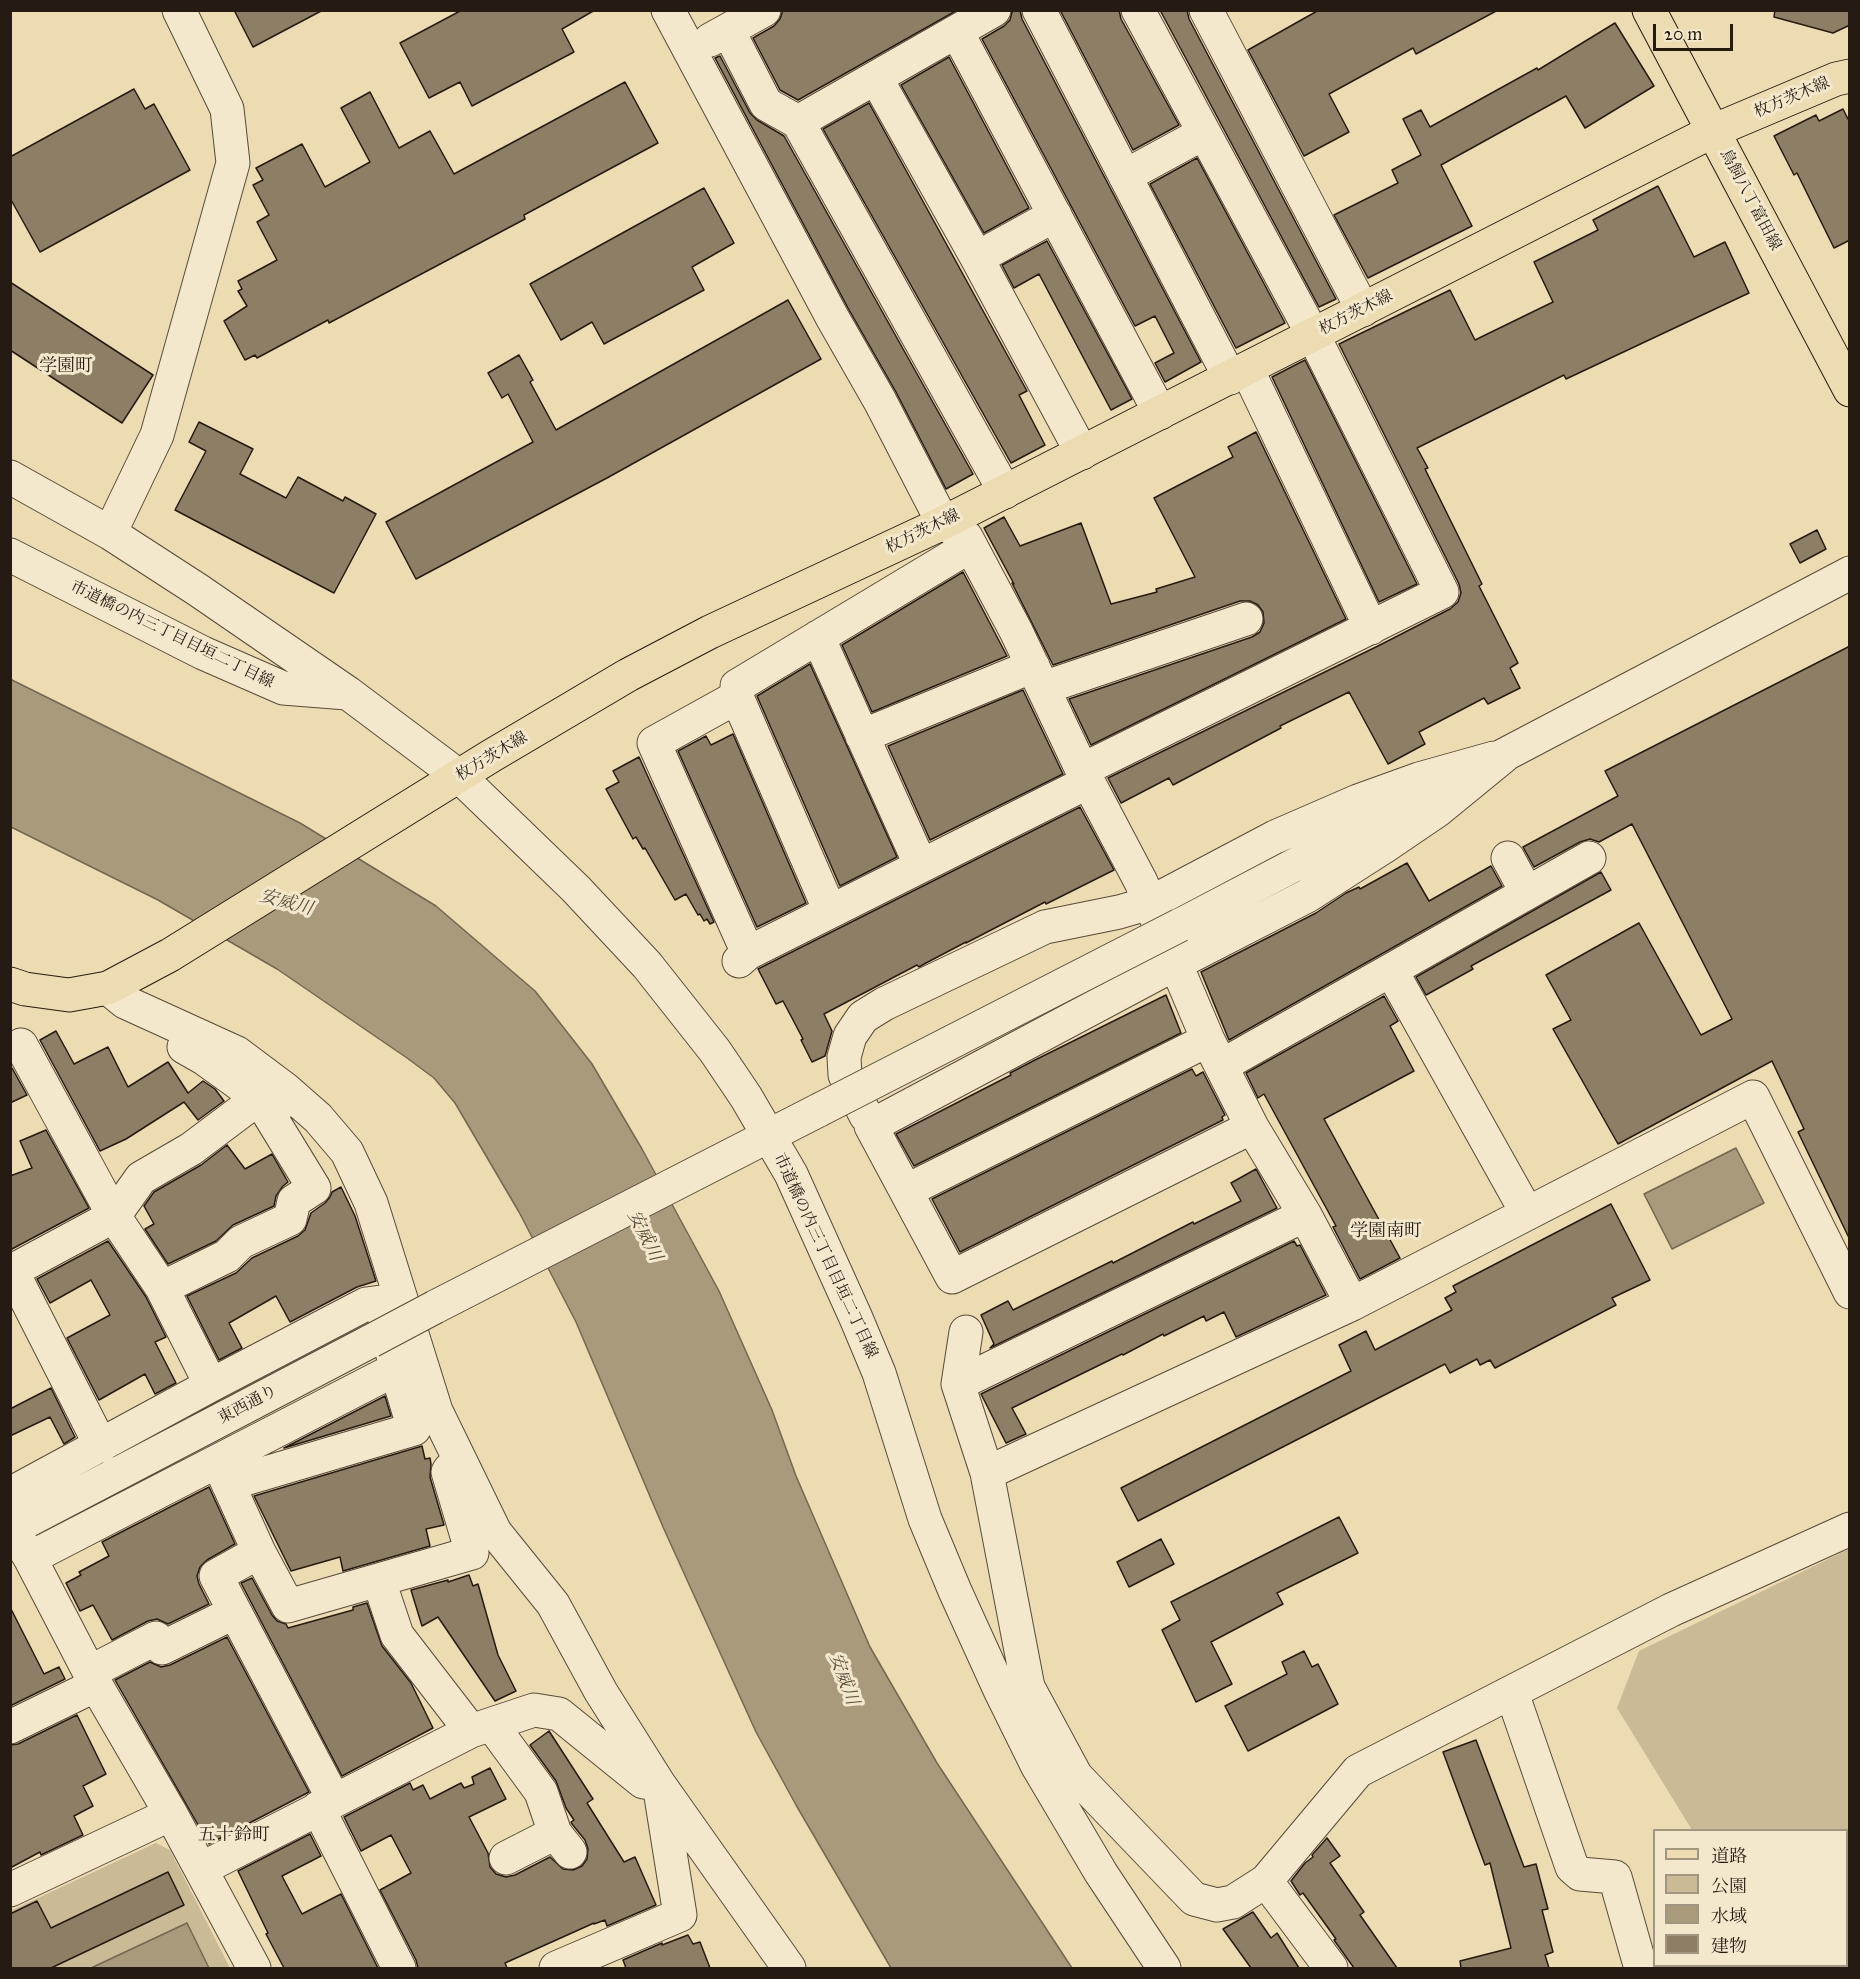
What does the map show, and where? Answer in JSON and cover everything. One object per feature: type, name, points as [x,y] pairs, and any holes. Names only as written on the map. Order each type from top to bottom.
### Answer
[{"type":"main road","name":"鳥飼八丁富田線","points":[[1649,10],[1850,390]]},
{"type":"main road","name":"枚方茨木線","points":[[10,984],[69,996],[121,997],[170,955],[431,793],[618,681],[679,648],[1005,492],[1713,131],[1836,79],[1850,76]]},
{"type":"street","points":[[110,533],[157,435],[232,164],[227,109],[179,10]]},
{"type":"street","points":[[668,10],[826,307],[880,401],[943,523],[966,537],[1150,903],[1174,964],[1183,977],[1215,1053],[1252,1127],[1305,1215],[1352,1304]]},
{"type":"street","points":[[690,51],[764,10]]},
{"type":"street","points":[[798,122],[994,10]]},
{"type":"street","points":[[1039,10],[1125,176],[1238,373],[1371,628]]},
{"type":"street","points":[[737,697],[654,743],[743,957],[921,866],[1085,776],[1442,592],[1313,335],[1138,10]]},
{"type":"street","points":[[1206,10],[1363,310]]},
{"type":"street","points":[[728,30],[766,104],[798,122],[1005,492]]},
{"type":"street","points":[[957,32],[1160,413]]},
{"type":"street","points":[[876,78],[977,258],[1082,453]]},
{"type":"street","points":[[1125,176],[1204,133]]},
{"type":"street","points":[[977,258],[1055,215]]},
{"type":"street","points":[[10,477],[110,533],[348,693]]},
{"type":"street","points":[[830,911],[737,697],[737,686],[970,546]]},
{"type":"street","name":"市道橋の内三丁目目垣二丁目線","points":[[10,555],[203,653],[283,688],[348,693],[460,777],[576,889],[647,965],[690,998],[715,1051],[746,1097],[757,1142],[791,1174],[879,1373],[925,1519],[955,1591],[1036,1731],[1037,1765],[1101,1874],[1164,1968]]},
{"type":"street","points":[[871,1125],[1307,896],[1438,810],[1504,756],[1850,573]]},
{"type":"street","points":[[862,736],[1038,677],[1246,620]]},
{"type":"street","points":[[818,637],[921,866]]},
{"type":"street","points":[[1252,1127],[952,1277],[845,1074],[844,1057],[849,1036],[863,1017],[884,1004],[1045,927],[1119,912],[1150,903],[1275,837],[1358,801],[1419,779],[1504,756]]},
{"type":"street","name":"東西通り","points":[[12,1528],[485,1281],[1180,926],[1504,756]]},
{"type":"street","points":[[1508,858],[1527,893]]},
{"type":"street","points":[[906,1191],[1215,1053],[1391,970],[1589,858]]},
{"type":"street","points":[[1391,970],[1527,1213]]},
{"type":"street","points":[[121,997],[147,1027],[205,1059],[294,1126],[322,1159],[347,1152]]},
{"type":"street","points":[[121,997],[237,1053],[285,1089],[318,1118],[347,1152],[371,1203],[408,1367],[414,1429],[223,1473]]},
{"type":"street","points":[[21,1045],[114,1216],[162,1287],[211,1385]]},
{"type":"street","points":[[987,1473],[1352,1304],[1753,1097],[1850,1292]]},
{"type":"street","points":[[100,1446],[11,1271],[114,1216],[141,1178],[191,1149],[259,1098]]},
{"type":"street","points":[[162,1287],[227,1256],[241,1242],[290,1219],[294,1201],[314,1188],[259,1098]]},
{"type":"street","points":[[958,1384],[1305,1215]]},
{"type":"street","points":[[10,1494],[366,1304],[381,1302],[408,1367],[435,1411],[495,1532],[553,1604],[601,1692],[659,1784],[789,1968]]},
{"type":"street","points":[[966,1332],[958,1384],[987,1473],[1036,1731],[1194,1899],[1217,1905],[1233,1902],[1266,1881],[1358,1771],[1671,1610],[1850,1529]]},
{"type":"street","points":[[30,1558],[223,1473],[408,1367]]},
{"type":"street","points":[[223,1473],[259,1552],[288,1606],[472,1553],[448,1472],[460,1459]]},
{"type":"street","points":[[12,1528],[254,1968]]},
{"type":"street","points":[[259,1552],[216,1576],[326,1804],[399,1968]]},
{"type":"street","points":[[379,1581],[397,1635],[541,1792],[562,1843],[506,1858]]},
{"type":"street","points":[[10,1727],[93,1679],[156,1638],[162,1648],[235,1612]]},
{"type":"street","points":[[1512,1693],[1572,1867],[1580,1874],[1614,1877],[1640,1965],[1659,1968]]},
{"type":"street","points":[[201,1869],[326,1804],[482,1728],[534,1710],[559,1714],[643,1782],[659,1784]]},
{"type":"street","points":[[556,1968],[680,1915],[659,1784]]},
{"type":"street","points":[[10,1890],[171,1814]]},
{"type":"street","points":[[1266,1881],[1331,1968]]},
{"type":"green space","points":[[1849,1549],[1849,1968],[1776,1967],[1848,1967],[1848,1829],[1691,1829],[1617,1708],[1639,1651]]},
{"type":"green space","points":[[156,1843],[170,1850],[230,1968],[11,1968],[10,1911]]},
{"type":"water","name":"安威川","points":[[10,679],[300,823],[436,906],[535,991],[592,1064],[642,1149],[719,1291],[772,1410],[796,1476],[870,1647],[937,1763],[1072,1968],[891,1968],[756,1732],[663,1527],[576,1322],[519,1212],[455,1103],[434,1078],[277,969],[158,900],[11,827]]},
{"type":"water","points":[[1736,1148],[1764,1203],[1672,1249],[1644,1194]]},
{"type":"water","points":[[187,1923],[209,1968],[91,1968]]},
{"type":"building","points":[[234,10],[323,10],[253,47]]},
{"type":"building","points":[[462,10],[595,10],[562,29],[574,52],[472,106],[460,82],[429,98],[400,43]]},
{"type":"building","points":[[783,10],[953,10],[954,12],[798,100],[780,90],[753,38],[774,26]]},
{"type":"building","points":[[1020,10],[1022,19],[1201,362],[1165,382],[1155,363],[1174,353],[1155,316],[1135,326],[982,39],[1004,26],[1010,20],[1012,12]]},
{"type":"building","points":[[1060,10],[1119,10],[1121,19],[1179,125],[1133,150]]},
{"type":"building","points":[[1160,10],[1187,10],[1189,19],[1336,299],[1319,307]]},
{"type":"building","points":[[1319,10],[1498,10],[1416,54],[1413,48],[1329,94],[1349,132],[1304,156],[1248,50]]},
{"type":"building","points":[[1775,10],[1850,10],[1850,25],[1833,33],[1774,17]]},
{"type":"building","points":[[1615,23],[1654,86],[1585,128],[1566,96],[1441,165],[1472,226],[1368,278],[1334,215],[1398,183],[1392,170],[1421,155],[1403,119],[1421,110],[1430,127],[1537,68],[1538,70]]},
{"type":"building","points":[[720,56],[750,113],[757,120],[784,136],[973,474],[946,489],[715,58]]},
{"type":"building","points":[[949,57],[1029,208],[984,233],[901,85]]},
{"type":"building","points":[[625,82],[658,143],[524,215],[525,219],[329,323],[328,320],[257,358],[255,355],[245,360],[224,321],[247,306],[238,291],[242,289],[238,281],[277,260],[257,222],[269,215],[253,185],[263,180],[256,168],[302,144],[325,187],[370,162],[341,108],[370,92],[399,148],[430,131],[454,174]]},
{"type":"building","points":[[134,89],[145,109],[154,104],[190,170],[40,252],[10,198],[10,157]]},
{"type":"building","points":[[869,103],[1027,391],[1019,395],[1045,445],[1011,463],[823,129]]},
{"type":"building","points":[[1843,109],[1850,123],[1850,240],[1834,248],[1797,173],[1794,175],[1774,136],[1816,115],[1819,121]]},
{"type":"building","points":[[1197,158],[1285,323],[1236,348],[1150,184]]},
{"type":"building","points":[[1658,186],[1694,257],[1725,242],[1749,293],[1566,379],[1564,375],[1417,448],[1428,468],[1425,469],[1482,584],[1479,586],[1518,663],[1510,668],[1520,688],[1488,704],[1484,698],[1419,732],[1425,744],[1388,764],[1349,692],[1280,726],[1281,728],[1173,785],[1169,778],[1121,803],[1108,778],[1380,645],[1450,609],[1458,602],[1461,593],[1459,584],[1339,344],[1450,290],[1475,340],[1553,302],[1534,262],[1598,230],[1593,220]]},
{"type":"building","points":[[704,188],[734,243],[692,267],[704,290],[604,344],[592,322],[561,340],[530,284]]},
{"type":"building","points":[[1047,241],[1132,399],[1111,410],[1039,274],[1014,288],[1002,265]]},
{"type":"building","points":[[10,282],[153,375],[122,423],[10,350]]},
{"type":"building","points":[[788,300],[821,359],[607,478],[416,579],[386,522],[533,442],[508,394],[502,398],[488,373],[519,355],[533,380],[530,382],[556,430]]},
{"type":"building","points":[[1305,360],[1417,584],[1379,602],[1272,377]]},
{"type":"building","points":[[199,422],[253,449],[240,474],[286,498],[298,477],[343,501],[345,497],[376,514],[334,593],[175,510],[206,451],[189,442]]},
{"type":"building","points":[[1256,432],[1346,619],[1091,745],[1069,699],[1252,637],[1260,632],[1264,623],[1263,612],[1258,605],[1250,601],[1240,601],[1053,665],[984,528],[1004,517],[1020,546],[1081,523],[1111,604],[1157,592],[1156,589],[1195,577],[1154,498],[1233,457],[1228,447]]},
{"type":"building","points":[[1817,530],[1826,549],[1800,563],[1790,544]]},
{"type":"building","points":[[963,572],[1007,656],[872,712],[842,645]]},
{"type":"building","points":[[1850,646],[1850,1240],[1798,1132],[1804,1129],[1772,1061],[1618,1144],[1553,1029],[1571,1020],[1546,975],[1639,923],[1701,1035],[1732,1019],[1632,824],[1599,842],[1590,839],[1580,842],[1534,867],[1523,847],[1618,796],[1605,771]]},
{"type":"building","points":[[810,664],[897,857],[840,886],[757,696]]},
{"type":"building","points":[[1023,690],[1063,774],[930,840],[888,746]]},
{"type":"building","points":[[733,734],[806,903],[757,927],[678,751],[706,736],[711,745]]},
{"type":"building","points":[[639,757],[714,922],[710,924],[707,919],[704,921],[700,914],[698,915],[686,894],[675,900],[645,848],[643,849],[636,837],[633,839],[606,789],[619,782],[613,771]]},
{"type":"building","points":[[1080,807],[1114,870],[1046,904],[1045,902],[919,967],[917,965],[824,1014],[832,1031],[825,1056],[812,1062],[783,1001],[776,1004],[758,969]]},
{"type":"building","points":[[1407,863],[1429,901],[1491,866],[1502,886],[1229,1040],[1201,972],[1316,913],[1346,893],[1359,887],[1360,889]]},
{"type":"building","points":[[1601,872],[1611,890],[1471,966],[1473,969],[1426,995],[1416,977]]},
{"type":"building","points":[[1166,995],[1181,1033],[914,1166],[896,1134],[1011,1075],[1010,1073],[1035,1060]]},
{"type":"building","points":[[1384,996],[1398,1021],[1390,1026],[1414,1071],[1324,1119],[1400,1258],[1360,1279],[1333,1227],[1336,1226],[1264,1094],[1258,1098],[1246,1073]]},
{"type":"building","points":[[56,1031],[74,1064],[108,1047],[128,1087],[168,1062],[188,1093],[203,1081],[215,1089],[224,1101],[198,1120],[184,1102],[126,1139],[100,1151],[40,1040]]},
{"type":"building","points":[[12,1068],[27,1095],[10,1103],[10,1069]]},
{"type":"building","points":[[1192,1069],[1196,1076],[1203,1072],[1225,1115],[1222,1117],[1223,1120],[960,1252],[932,1199]]},
{"type":"building","points":[[46,1130],[89,1208],[10,1250],[10,1176],[32,1168],[20,1141]]},
{"type":"building","points":[[227,1145],[245,1169],[272,1154],[288,1182],[276,1196],[274,1206],[233,1225],[216,1241],[168,1264],[145,1229],[154,1224],[144,1206],[154,1192],[201,1165]]},
{"type":"building","points":[[1256,1169],[1277,1208],[990,1348],[994,1344],[981,1315],[1008,1301],[1013,1310],[1241,1201],[1231,1183]]},
{"type":"building","points":[[341,1187],[355,1216],[376,1281],[357,1287],[290,1322],[276,1296],[229,1323],[242,1348],[219,1360],[187,1296],[236,1273],[252,1258],[298,1236],[305,1230],[311,1213],[325,1203],[332,1192]]},
{"type":"building","points":[[1611,1204],[1650,1280],[1612,1298],[1616,1305],[1495,1368],[1490,1360],[1480,1365],[1477,1359],[1450,1373],[1445,1364],[1138,1521],[1121,1488],[1351,1371],[1339,1345],[1366,1331],[1375,1350],[1452,1310],[1445,1298],[1456,1292],[1453,1286]]},
{"type":"building","points":[[108,1241],[146,1297],[166,1337],[155,1342],[176,1383],[155,1394],[145,1374],[99,1400],[67,1338],[110,1315],[91,1280],[50,1303],[37,1279]]},
{"type":"building","points":[[1294,1241],[1297,1246],[1300,1245],[1326,1295],[1236,1337],[1224,1312],[1206,1321],[1204,1316],[1164,1336],[1163,1334],[1012,1408],[1026,1434],[1006,1443],[981,1394]]},
{"type":"building","points":[[51,1388],[75,1437],[64,1444],[50,1417],[10,1436],[10,1409]]},
{"type":"building","points":[[385,1396],[391,1416],[284,1448]]},
{"type":"building","points":[[422,1446],[425,1459],[430,1458],[430,1477],[444,1525],[426,1529],[430,1546],[343,1571],[340,1557],[291,1571],[254,1496]]},
{"type":"building","points":[[209,1487],[235,1544],[207,1560],[200,1567],[197,1576],[209,1604],[168,1624],[157,1619],[148,1621],[112,1640],[93,1605],[80,1611],[66,1583],[81,1575],[79,1572],[109,1556],[102,1542]]},
{"type":"building","points":[[1339,1517],[1358,1553],[1277,1593],[1283,1604],[1211,1642],[1232,1684],[1196,1702],[1162,1630],[1180,1620],[1171,1602]]},
{"type":"building","points":[[1161,1539],[1174,1564],[1129,1587],[1117,1562]]},
{"type":"building","points":[[469,1575],[473,1586],[478,1584],[498,1655],[516,1691],[495,1701],[438,1617],[422,1626],[411,1590]]},
{"type":"building","points":[[252,1578],[272,1615],[277,1621],[286,1624],[288,1628],[353,1610],[353,1607],[367,1603],[382,1646],[411,1683],[433,1728],[342,1776],[241,1583]]},
{"type":"building","points":[[10,1607],[44,1674],[59,1667],[65,1679],[10,1706]]},
{"type":"building","points":[[227,1637],[309,1792],[209,1844],[115,1680],[150,1662],[161,1667],[170,1665]]},
{"type":"building","points":[[1304,1651],[1312,1667],[1318,1664],[1338,1704],[1248,1751],[1225,1706],[1287,1674],[1282,1662]]},
{"type":"building","points":[[77,1715],[106,1774],[83,1786],[93,1806],[74,1816],[83,1835],[41,1855],[40,1852],[10,1868],[10,1745],[18,1744]]},
{"type":"building","points":[[549,1731],[593,1799],[587,1803],[624,1862],[635,1857],[656,1905],[607,1926],[605,1920],[594,1923],[505,1963],[507,1968],[418,1968],[380,1890],[411,1873],[391,1835],[361,1851],[344,1817],[410,1783],[413,1790],[423,1785],[430,1799],[461,1783],[464,1788],[474,1784],[472,1777],[490,1768],[506,1799],[469,1817],[488,1853],[490,1867],[496,1874],[506,1877],[515,1875],[550,1857],[563,1869],[573,1870],[582,1866],[587,1859],[588,1849],[585,1840],[571,1822],[574,1820],[566,1808],[556,1781],[530,1745]]},
{"type":"building","points":[[1476,1740],[1524,1867],[1536,1864],[1548,1909],[1542,1910],[1553,1952],[1545,1955],[1549,1968],[1461,1968],[1460,1961],[1511,1948],[1490,1863],[1485,1865],[1443,1752]]},
{"type":"building","points":[[310,1834],[321,1856],[282,1876],[302,1914],[341,1894],[378,1968],[284,1968],[266,1934],[268,1933],[238,1871]]},
{"type":"building","points":[[1327,1838],[1340,1856],[1330,1863],[1364,1912],[1360,1915],[1397,1968],[1354,1968],[1303,1893],[1300,1895],[1291,1881]]},
{"type":"building","points":[[168,1872],[184,1905],[51,1968],[10,1968],[10,1914],[37,1901],[51,1928]]},
{"type":"building","points":[[1253,1912],[1271,1938],[1277,1933],[1299,1968],[1251,1968],[1223,1929]]},
{"type":"building","points":[[688,1935],[693,1944],[700,1942],[710,1968],[626,1968],[623,1960],[662,1943],[662,1945]]},
{"type":"district","name":"学園町","points":[[66,367]]},
{"type":"district","name":"学園南町","points":[[1386,1232]]},
{"type":"district","name":"五十鈴町","points":[[234,1836]]}]
